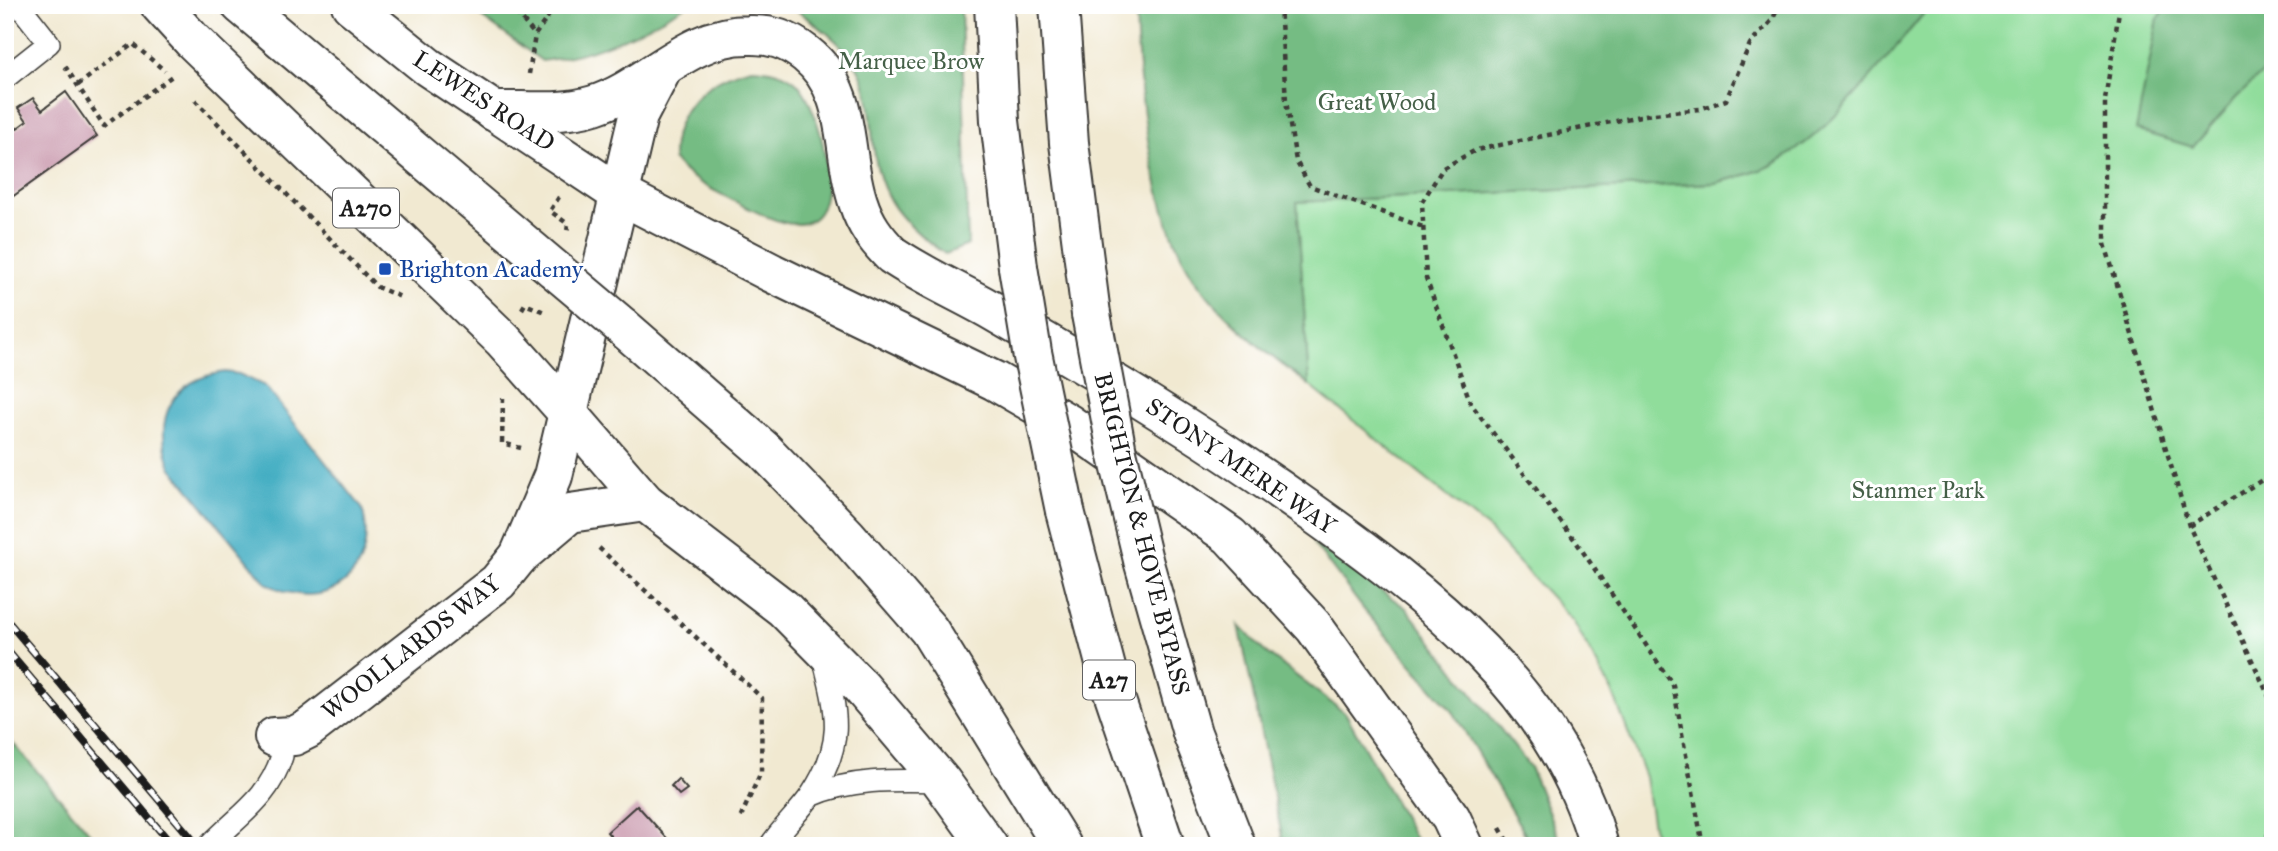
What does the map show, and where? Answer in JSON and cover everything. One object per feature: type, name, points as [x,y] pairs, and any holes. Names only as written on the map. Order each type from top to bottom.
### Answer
[{"type":"main road","name":"A270","points":[[160,5],[192,40],[503,340],[569,414]]},
{"type":"main road","points":[[241,5],[624,328],[764,450],[847,536],[929,630],[1062,846]]},
{"type":"main road","name":"LEWES ROAD","points":[[351,5],[428,67],[493,111],[558,150],[620,194],[772,273],[995,381],[1069,424],[1230,536],[1314,627],[1451,818],[1464,846]]},
{"type":"main road","name":"A27","points":[[995,5],[1000,121],[1031,352],[1065,511],[1110,683],[1165,846]]},
{"type":"main road","name":"BRIGHTON & HOVE BYPASS","points":[[1059,5],[1069,144],[1091,314],[1117,452],[1143,560],[1192,733],[1236,846]]},
{"type":"main road","name":"STONY MERE WAY","points":[[493,111],[565,110],[594,105],[692,48],[717,39],[744,34],[771,35],[792,43],[812,59],[827,77],[836,96],[843,118],[857,200],[866,224],[892,255],[1213,442],[1410,583],[1457,625],[1521,695],[1579,790],[1599,846]]},
{"type":"main road","points":[[620,194],[638,116],[664,66]]},
{"type":"main road","name":"WOOLLARDS WAY","points":[[274,737],[294,736],[308,729],[498,582],[519,556],[553,476],[620,194]]},
{"type":"main road","points":[[569,414],[645,502],[725,560],[783,608],[820,644],[861,687],[941,781],[988,846]]},
{"type":"main road","points":[[519,556],[570,513],[645,502]]},
{"type":"lane","points":[[5,78],[49,43],[19,5]]},
{"type":"lane","points":[[770,846],[811,796],[833,747],[838,718],[820,644]]},
{"type":"lane","points":[[209,846],[259,801],[271,783],[282,756],[274,737]]},
{"type":"lane","points":[[811,796],[828,788],[869,782],[941,781]]},
{"type":"path","points":[[510,5],[535,35]]},
{"type":"path","points":[[527,85],[535,35],[556,5]]},
{"type":"path","points":[[1280,5],[1288,113],[1296,161],[1310,186],[1423,227]]},
{"type":"path","points":[[1703,846],[1673,685],[1577,543],[1471,404],[1426,278],[1422,202],[1443,168],[1476,150],[1645,114],[1700,109],[1727,100],[1750,44],[1773,19],[1779,5]]},
{"type":"path","points":[[2120,5],[2105,100],[2105,244],[2189,526],[2273,705]]},
{"type":"path","points":[[49,43],[104,126],[172,76]]},
{"type":"path","points":[[78,85],[132,44],[182,86]]},
{"type":"path","points":[[192,96],[377,287],[415,303]]},
{"type":"path","points":[[503,394],[502,443],[558,456]]},
{"type":"path","points":[[2189,526],[2273,472]]},
{"type":"path","points":[[570,513],[591,541],[762,698],[761,772],[739,821]]},
{"type":"path","points":[[2264,846],[2273,819]]},
{"type":"green space","points":[[465,5],[687,5],[652,25],[600,48],[542,61]]},
{"type":"green space","name":"Marquee Brow","points":[[789,5],[961,5],[968,245],[945,254],[913,228],[891,202],[878,170],[868,94],[859,70],[832,38]]},
{"type":"green space","name":"Great Wood","points":[[1136,5],[1931,5],[1858,92],[1817,134],[1772,165],[1751,173],[1715,183],[1297,202],[1309,385],[1266,352],[1226,316],[1202,289],[1185,262],[1170,229],[1150,153],[1140,74]]},
{"type":"green space","name":"Stanmer Park","points":[[1931,5],[2273,5],[2273,846],[1656,846],[1645,777],[1613,693],[1573,621],[1487,528],[1309,385],[1297,202],[1715,183],[1751,173],[1772,165],[1817,134],[1857,92]]},
{"type":"green space","points":[[2168,5],[2273,5],[2273,63],[2236,98],[2193,147],[2136,130],[2158,19]]},
{"type":"green space","points":[[752,68],[776,71],[797,83],[813,111],[820,132],[827,175],[825,195],[820,211],[810,221],[802,224],[785,223],[759,213],[697,181],[673,160],[678,126],[694,99],[720,80]]},
{"type":"green space","points":[[1313,543],[1406,608],[1530,767],[1562,846],[1532,846],[1454,713],[1365,611]]},
{"type":"green space","points":[[1239,625],[1263,650],[1346,714],[1419,846],[1284,846]]},
{"type":"green space","points":[[5,734],[101,846],[5,846]]},
{"type":"water","points":[[225,372],[239,374],[265,386],[362,508],[366,532],[363,553],[356,570],[343,583],[327,592],[309,595],[288,592],[266,583],[171,467],[164,432],[171,404],[180,392],[192,383]]},
{"type":"building","points":[[66,92],[97,136],[5,202],[5,137],[27,121],[18,108],[33,98],[42,110]]},
{"type":"building","points":[[678,779],[687,789],[679,795],[671,786]]},
{"type":"building","points":[[637,805],[674,846],[619,846],[607,832]]},
{"type":"railway","points":[[5,618],[198,846]]},
{"type":"railway","points":[[5,648],[173,846]]},
{"type":"place","name":"Brighton Academy","points":[[385,269]]}]
